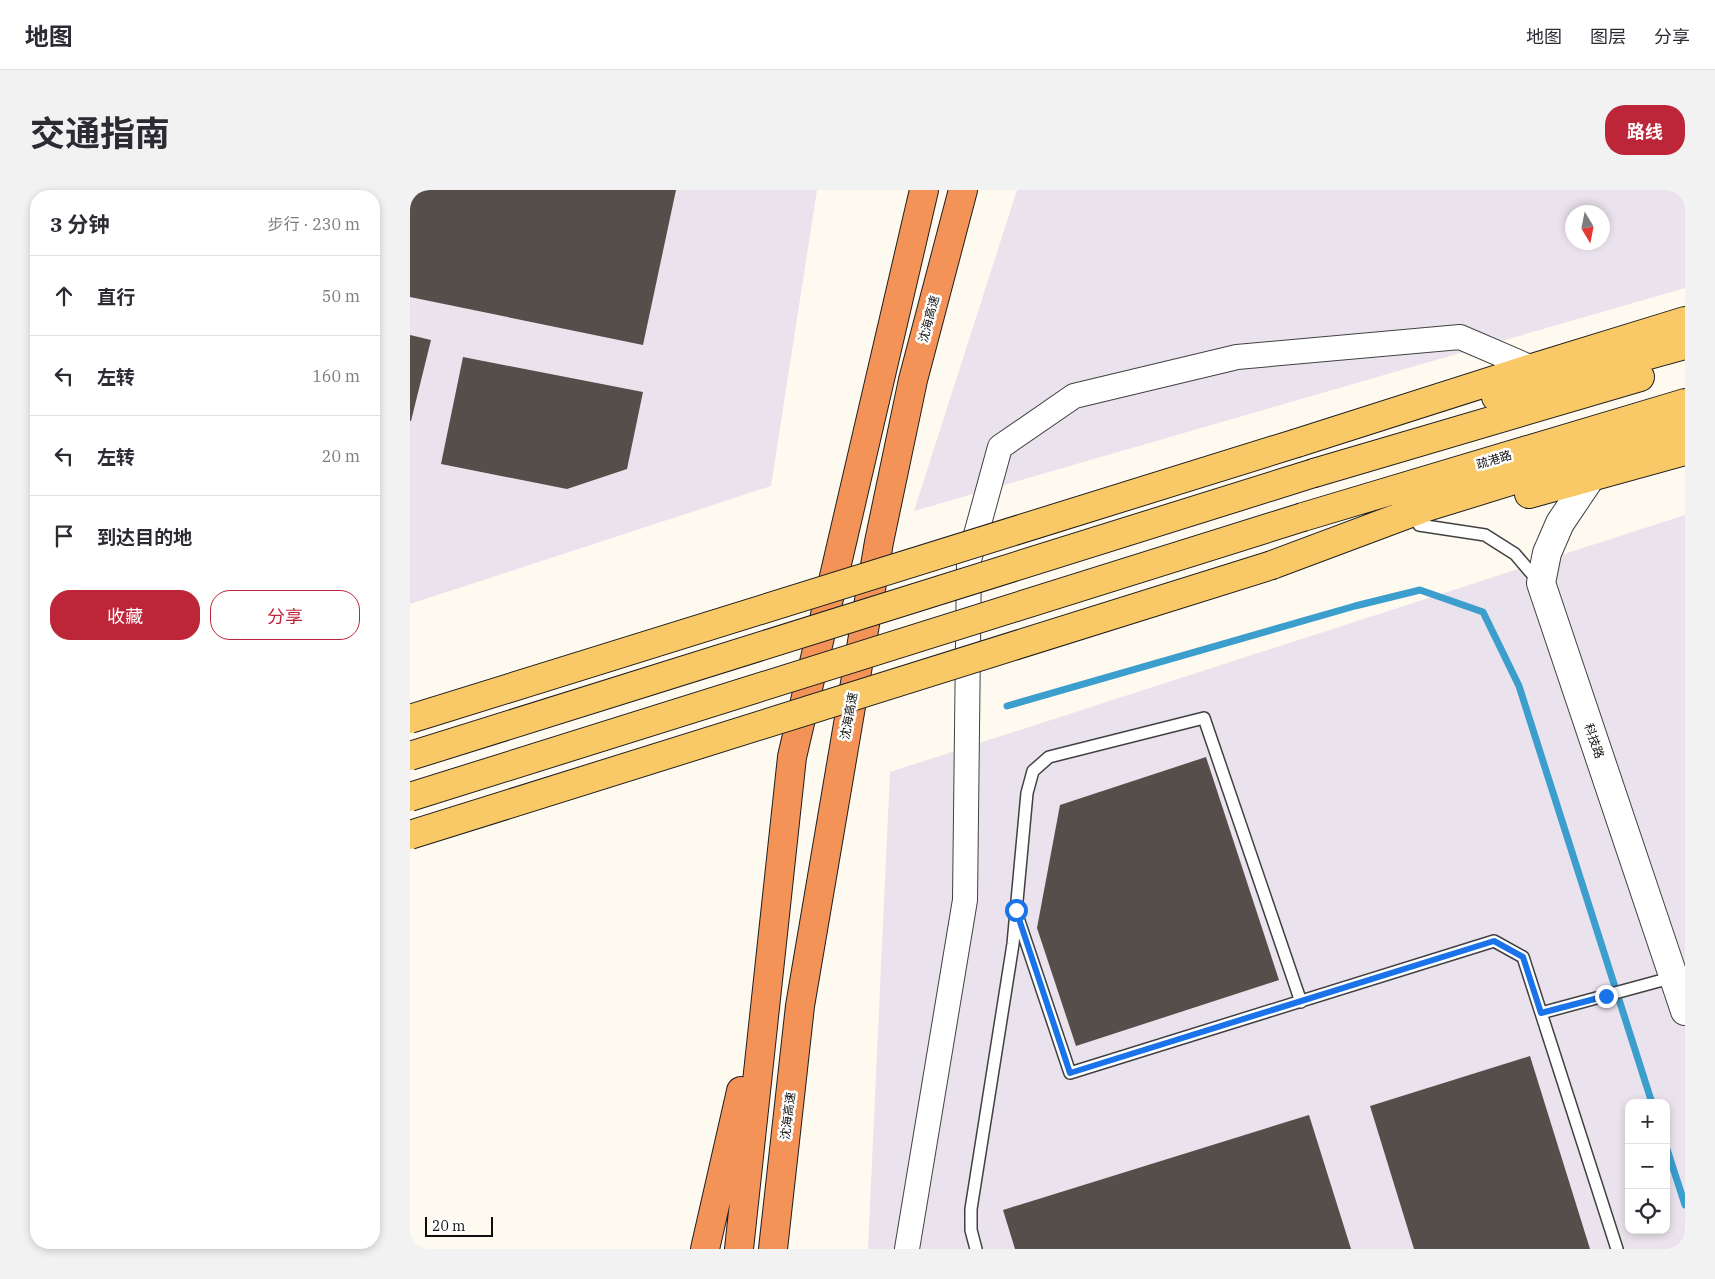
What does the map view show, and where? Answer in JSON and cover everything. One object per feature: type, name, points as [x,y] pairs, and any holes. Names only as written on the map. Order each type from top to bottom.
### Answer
[{"type":"highway","points":[[739,1249],[792,757],[924,190]]},
{"type":"highway","name":"沈海高速","points":[[772,1249],[800,1006],[879,542],[913,380],[963,190]]},
{"type":"highway","points":[[705,1249],[768,980]]},
{"type":"main road","points":[[410,719],[1297,444],[1685,321]]},
{"type":"main road","points":[[1297,444],[1506,395],[1685,344]]},
{"type":"main road","points":[[410,756],[1314,473],[1685,364]]},
{"type":"main road","name":"疏港路","points":[[410,797],[1303,517],[1685,403]]},
{"type":"main road","points":[[1272,565],[1427,506],[1685,427]]},
{"type":"main road","points":[[410,835],[1272,565],[1685,451]]},
{"type":"street","points":[[907,1249],[965,900],[969,560],[1000,447],[1074,396],[1237,358],[1460,337],[1532,368]]},
{"type":"street","points":[[1540,583],[1546,553],[1560,523],[1591,477]]},
{"type":"street","name":"科技路","points":[[1540,583],[1685,1011]]},
{"type":"lane","points":[[1418,525],[1485,535],[1514,554],[1540,583]]},
{"type":"lane","points":[[976,1249],[971,1230],[972,1209],[1013,944],[1027,792],[1033,771],[1049,758],[1204,718],[1301,1002]]},
{"type":"lane","points":[[1016,910],[1070,1073],[1494,941],[1523,957],[1617,1249]]},
{"type":"lane","points":[[1541,1013],[1674,977]]},
{"type":"shaded area","points":[[410,190],[817,190],[771,486],[410,604]]},
{"type":"shaded area","points":[[1017,190],[1685,190],[1685,288],[914,511]]},
{"type":"shaded area","points":[[1685,515],[1685,1249],[868,1249],[890,772]]},
{"type":"building","points":[[410,190],[676,190],[643,345],[410,297]]},
{"type":"building","points":[[410,335],[431,340],[411,421],[410,421]]},
{"type":"building","points":[[463,357],[643,392],[627,469],[567,489],[441,464]]},
{"type":"building","points":[[1206,757],[1279,980],[1076,1046],[1037,928],[1060,805]]},
{"type":"building","points":[[1530,1056],[1590,1249],[1414,1249],[1370,1106]]},
{"type":"building","points":[[1309,1115],[1351,1249],[1015,1249],[1003,1210]]},
{"type":"waterway","points":[[1007,706],[1355,606],[1420,590],[1483,612],[1519,686],[1651,1099]]},
{"type":"waterway","points":[[1670,1158],[1685,1205]]},
{"type":"route","points":[[1016,910],[1070,1073],[1494,941],[1523,957],[1541,1013],[1606,996]]}]
